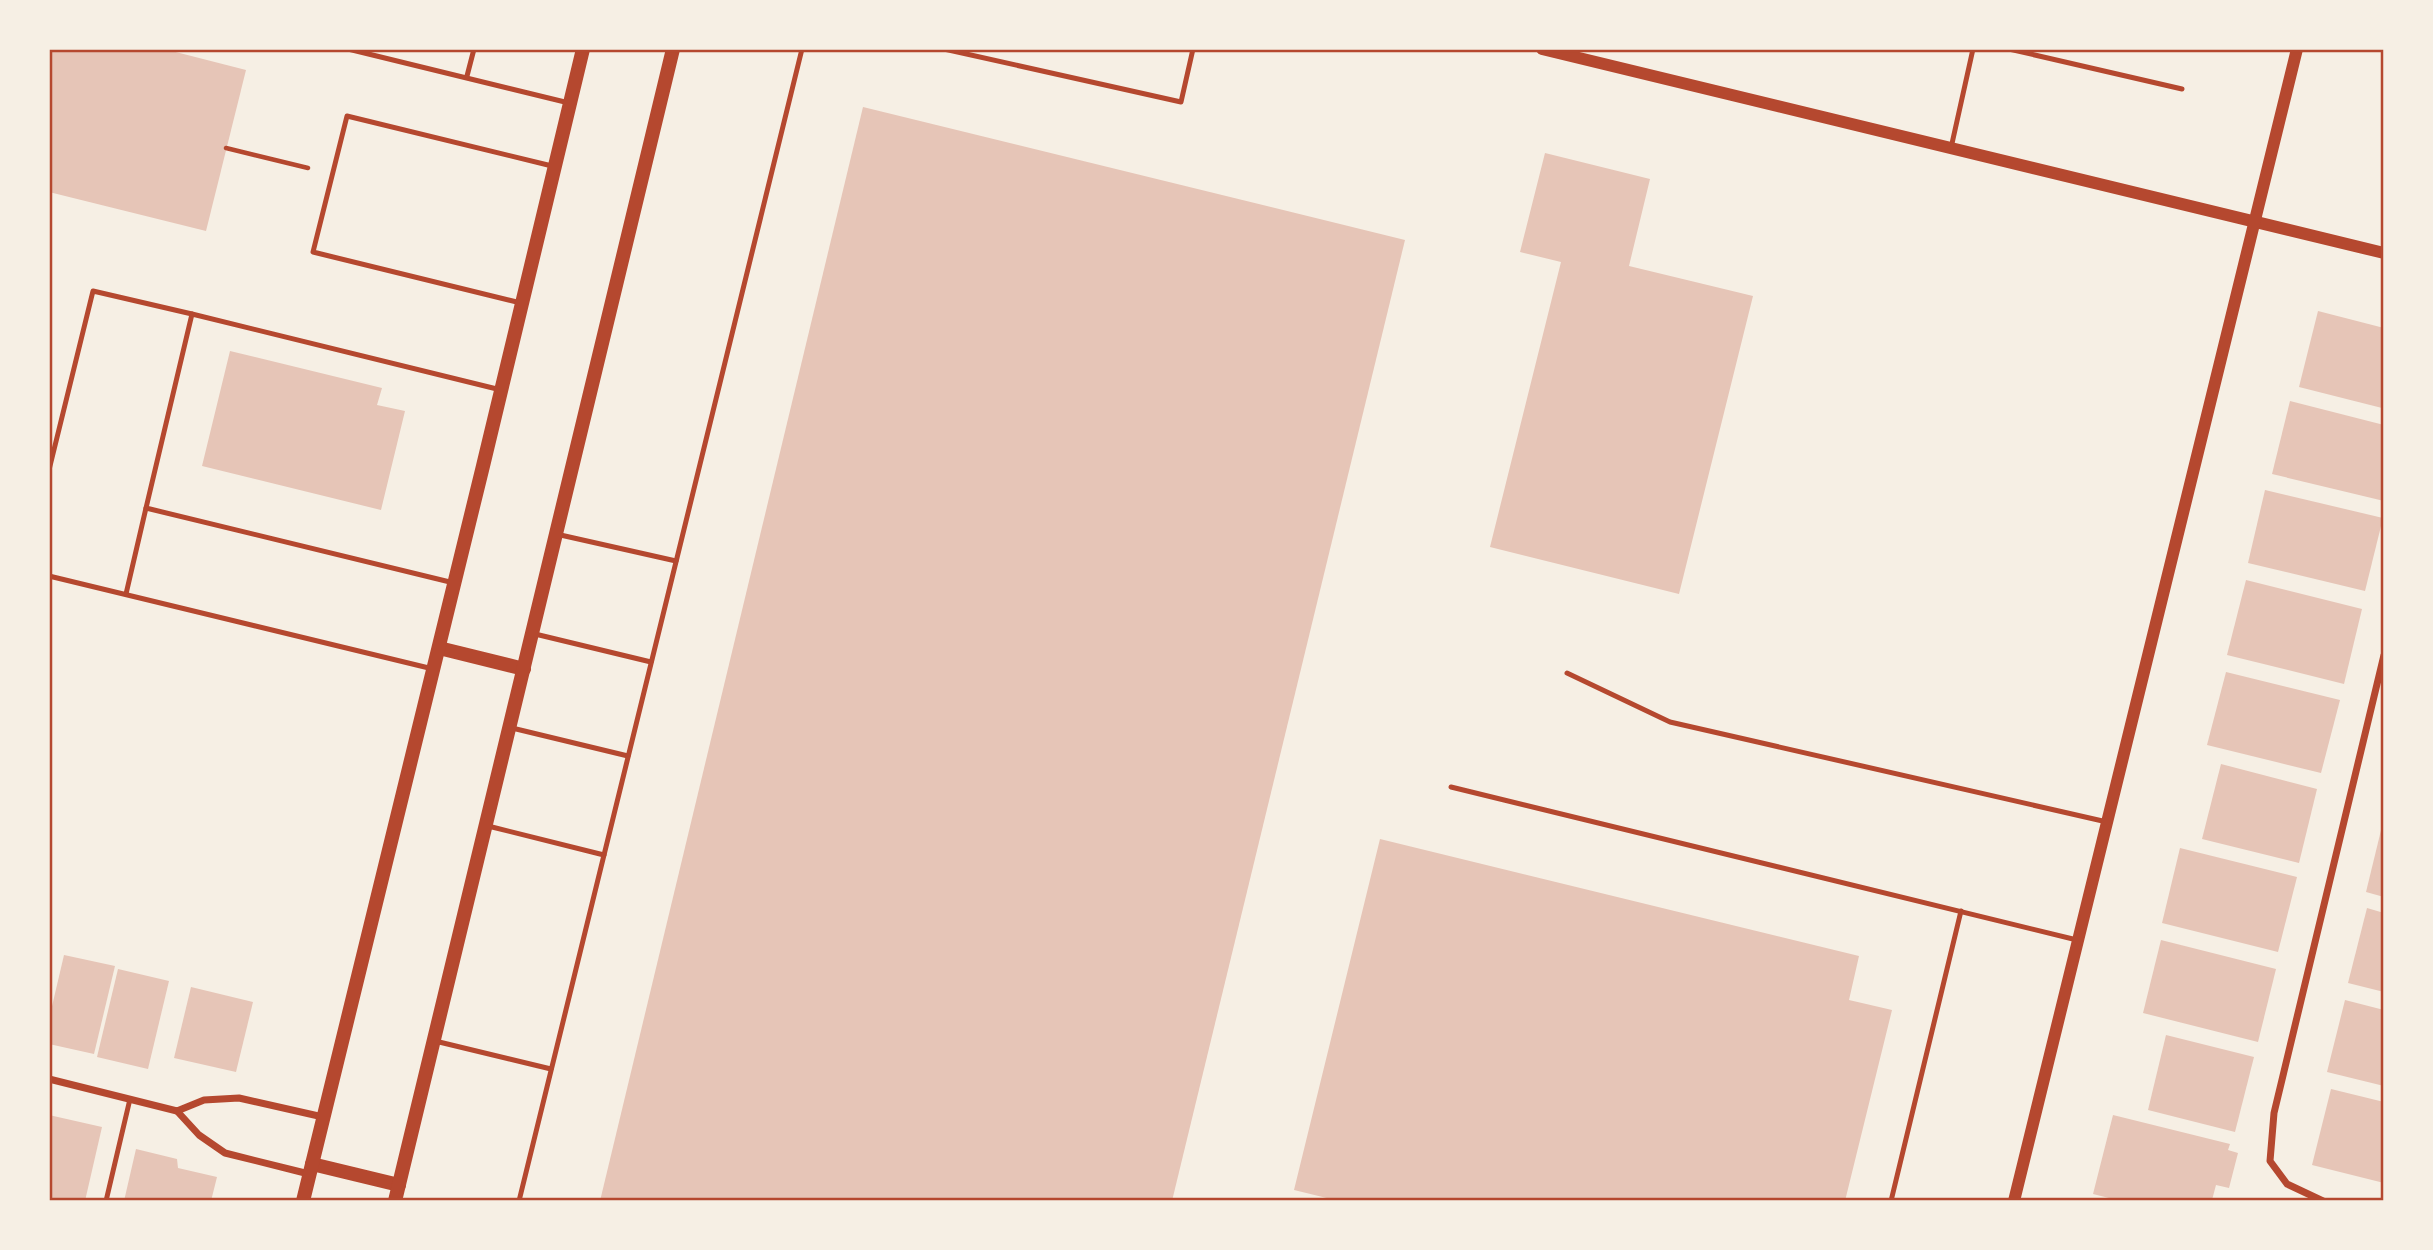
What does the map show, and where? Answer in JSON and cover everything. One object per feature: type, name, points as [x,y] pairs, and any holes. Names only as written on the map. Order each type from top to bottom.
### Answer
[{"type":"main road","points":[[303,1201],[583,49]]},
{"type":"main road","points":[[395,1201],[674,49]]},
{"type":"main road","points":[[439,648],[524,669]]},
{"type":"main road","points":[[311,1169],[398,1185]]},
{"type":"street","points":[[1542,49],[2384,253]]},
{"type":"street","points":[[2014,1201],[2297,49]]},
{"type":"street","points":[[2323,1201],[2287,1184],[2270,1161],[2274,1113],[2384,655]]},
{"type":"street","points":[[49,1079],[177,1111],[199,1135],[225,1153],[311,1169]]},
{"type":"street","points":[[177,1111],[204,1100],[239,1098],[323,1117]]},
{"type":"lane","points":[[348,49],[569,103]]},
{"type":"lane","points":[[467,76],[474,49]]},
{"type":"lane","points":[[519,1201],[802,49]]},
{"type":"lane","points":[[944,49],[1181,102],[1193,49]]},
{"type":"lane","points":[[1951,148],[1973,49]]},
{"type":"lane","points":[[2009,49],[2182,89]]},
{"type":"lane","points":[[522,303],[313,251],[347,116],[555,166]]},
{"type":"lane","points":[[49,470],[93,291],[501,390]]},
{"type":"lane","points":[[125,594],[192,314]]},
{"type":"lane","points":[[146,508],[454,583]]},
{"type":"lane","points":[[556,534],[676,561]]},
{"type":"lane","points":[[49,576],[433,668]]},
{"type":"lane","points":[[532,633],[651,662]]},
{"type":"lane","points":[[1567,673],[1670,722],[2106,822]]},
{"type":"lane","points":[[510,727],[628,756]]},
{"type":"lane","points":[[1451,787],[2078,940]]},
{"type":"lane","points":[[485,826],[604,855]]},
{"type":"lane","points":[[1891,1201],[1961,911]]},
{"type":"lane","points":[[434,1041],[551,1069]]},
{"type":"lane","points":[[106,1201],[130,1099]]},
{"type":"path","points":[[226,148],[309,168]]},
{"type":"building","points":[[49,49],[164,49],[246,70],[206,231],[49,192]]},
{"type":"building","points":[[863,107],[1405,240],[1172,1201],[600,1201]]},
{"type":"building","points":[[1545,153],[1650,179],[1629,266],[1753,296],[1679,594],[1490,547],[1561,262],[1520,252]]},
{"type":"building","points":[[2318,311],[2384,328],[2382,408],[2299,387]]},
{"type":"building","points":[[230,351],[382,388],[377,405],[405,411],[381,510],[202,466]]},
{"type":"building","points":[[2290,401],[2384,425],[2384,501],[2272,474]]},
{"type":"building","points":[[2265,490],[2383,518],[2365,591],[2248,563]]},
{"type":"building","points":[[2246,580],[2362,609],[2344,684],[2227,655]]},
{"type":"building","points":[[2226,672],[2340,700],[2321,773],[2207,745]]},
{"type":"building","points":[[2221,764],[2317,789],[2299,863],[2202,839]]},
{"type":"building","points":[[2384,822],[2384,897],[2366,892]]},
{"type":"building","points":[[1380,839],[1859,956],[1849,1000],[1892,1010],[1845,1201],[1339,1201],[1294,1190]]},
{"type":"building","points":[[2180,848],[2297,877],[2278,952],[2162,923]]},
{"type":"building","points":[[2367,908],[2384,913],[2384,992],[2348,983]]},
{"type":"building","points":[[2161,940],[2276,969],[2258,1042],[2143,1013]]},
{"type":"building","points":[[64,955],[115,966],[94,1054],[49,1044],[49,1019]]},
{"type":"building","points":[[118,969],[169,981],[148,1069],[97,1057]]},
{"type":"building","points":[[191,987],[253,1002],[236,1072],[174,1058]]},
{"type":"building","points":[[2345,1000],[2384,1010],[2384,1086],[2327,1072]]},
{"type":"building","points":[[2166,1035],[2254,1057],[2235,1132],[2148,1110]]},
{"type":"building","points":[[2331,1089],[2384,1102],[2384,1183],[2312,1165]]},
{"type":"building","points":[[49,1115],[102,1127],[85,1201],[49,1201]]},
{"type":"building","points":[[2113,1115],[2230,1144],[2228,1150],[2238,1153],[2229,1188],[2216,1185],[2212,1200],[2204,1198],[2204,1201],[2121,1201],[2093,1194]]},
{"type":"building","points":[[136,1149],[177,1159],[178,1168],[217,1177],[211,1201],[124,1201]]}]
